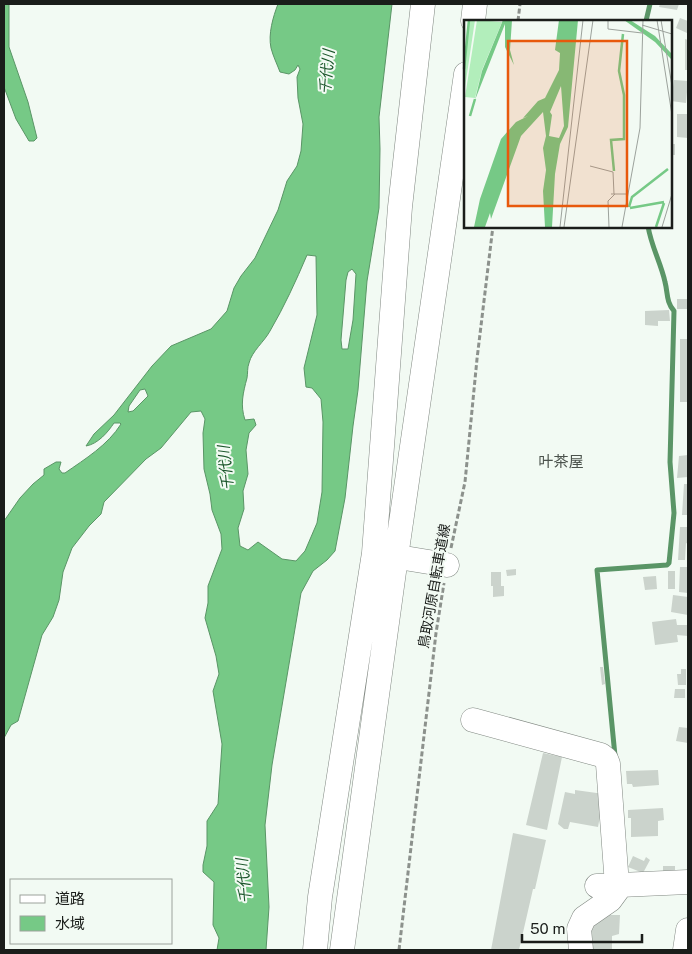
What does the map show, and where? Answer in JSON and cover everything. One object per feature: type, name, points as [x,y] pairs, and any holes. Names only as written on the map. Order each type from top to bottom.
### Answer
[{"type":"street","points":[[342,950],[385,555],[400,207],[423,4]]},
{"type":"street","points":[[473,20],[475,4]]},
{"type":"street","points":[[315,950],[320,897],[385,555],[464,86]]},
{"type":"street","points":[[385,555],[447,565]]},
{"type":"street","points":[[473,720],[606,759],[608,764],[612,885],[610,900],[584,918],[579,930],[581,950]]},
{"type":"street","points":[[612,885],[688,882]]},
{"type":"street","points":[[684,950],[688,930]]},
{"type":"path","points":[[518,20],[520,4]]},
{"type":"path","name":"鳥取河原自転車道線","points":[[399,950],[436,633],[447,565],[464,482],[476,359],[493,228]]},
{"type":"water","points":[[4,4],[9,4],[9,47],[28,102],[37,138],[34,141],[29,141],[16,119],[4,87]]},
{"type":"water","name":"千代川","points":[[278,4],[392,4],[379,117],[379,208],[367,281],[358,390],[345,498],[335,551],[313,571],[301,593],[272,765],[265,825],[269,907],[266,950],[217,950],[219,938],[213,925],[214,882],[203,872],[203,865],[207,846],[207,821],[218,804],[222,744],[213,691],[219,674],[205,618],[208,603],[208,586],[222,549],[221,534],[212,510],[204,469],[203,433],[205,419],[201,411],[191,412],[161,448],[146,459],[104,502],[101,514],[72,548],[63,572],[59,600],[53,617],[42,635],[18,721],[11,725],[4,738],[4,521],[20,498],[44,475],[44,469],[56,462],[61,462],[59,469],[62,473],[65,473],[110,439],[120,423],[114,423],[99,440],[86,446],[94,434],[114,415],[152,366],[171,346],[211,329],[227,311],[234,288],[255,258],[278,210],[287,181],[297,166],[301,151],[303,124],[298,98],[297,77],[300,69],[298,65],[289,74],[280,72],[271,48],[270,37]],"holes":[[[307,255],[316,256],[317,315],[304,368],[306,387],[312,388],[321,399],[323,422],[322,492],[317,523],[305,551],[296,561],[282,559],[258,542],[248,550],[240,546],[238,528],[244,509],[243,491],[248,474],[246,450],[249,433],[256,425],[254,419],[245,420],[243,409],[248,365],[290,294]],[[352,269],[356,274],[353,320],[348,349],[342,349],[341,340],[346,280],[348,272]],[[145,389],[148,396],[133,411],[128,412],[129,406],[140,390]]]},
{"type":"building","points":[[660,4],[679,4],[677,10],[659,7]]},
{"type":"building","points":[[680,18],[688,21],[687,33],[676,28]]},
{"type":"building","points":[[685,39],[688,40],[688,70],[685,70]]},
{"type":"building","points":[[674,80],[688,81],[686,103],[672,101]]},
{"type":"building","points":[[677,114],[688,114],[688,138],[677,137]]},
{"type":"building","points":[[672,144],[675,144],[675,155],[672,155]]},
{"type":"building","points":[[677,299],[688,299],[688,309],[677,309]]},
{"type":"building","points":[[669,310],[670,321],[658,321],[658,326],[645,325],[645,311]]},
{"type":"building","points":[[680,339],[688,339],[688,402],[680,402]]},
{"type":"building","points":[[688,455],[688,477],[677,478],[679,456]]},
{"type":"building","points":[[684,484],[688,484],[688,515],[682,515]]},
{"type":"building","points":[[680,527],[688,527],[688,544],[686,543],[685,560],[678,560]]},
{"type":"building","points":[[680,567],[688,567],[688,593],[679,592]]},
{"type":"building","points":[[516,569],[516,575],[507,576],[506,570]]},
{"type":"building","points":[[668,571],[675,571],[675,589],[668,589]]},
{"type":"building","points":[[491,572],[501,572],[501,586],[504,586],[504,596],[493,597]]},
{"type":"building","points":[[656,576],[657,589],[645,590],[643,577]]},
{"type":"building","points":[[673,595],[688,597],[688,615],[671,612]]},
{"type":"building","points":[[676,619],[677,625],[688,625],[688,636],[677,635],[678,642],[655,645],[652,622]]},
{"type":"building","points":[[600,667],[603,667],[605,684],[602,685]]},
{"type":"building","points":[[681,669],[686,669],[686,685],[678,685],[677,674],[681,674]]},
{"type":"building","points":[[675,689],[685,689],[685,698],[674,698]]},
{"type":"building","points":[[679,727],[688,728],[688,743],[676,741]]},
{"type":"building","points":[[543,753],[562,757],[547,830],[526,825]]},
{"type":"building","points":[[658,770],[659,785],[633,787],[632,784],[627,784],[626,771]]},
{"type":"building","points":[[575,790],[604,794],[598,827],[570,822],[568,829],[564,829],[558,824],[565,792],[575,794]]},
{"type":"building","points":[[663,808],[664,820],[658,821],[658,836],[631,837],[631,818],[628,818],[628,810]]},
{"type":"building","points":[[513,833],[546,840],[519,950],[491,950]]},
{"type":"building","points":[[633,856],[644,861],[646,857],[650,860],[643,873],[628,867]]},
{"type":"building","points":[[663,866],[675,866],[675,872],[663,872]]},
{"type":"building","points":[[597,915],[620,915],[619,934],[612,936],[612,950],[593,950],[592,934],[586,934]]},
{"type":"waterway","points":[[646,20],[650,4]]},
{"type":"waterway","points":[[615,756],[597,570],[667,565],[669,563],[674,513],[670,462],[674,311],[668,301],[666,286],[648,228]]},
{"type":"district","name":"叶茶屋","points":[[561,462]]}]
